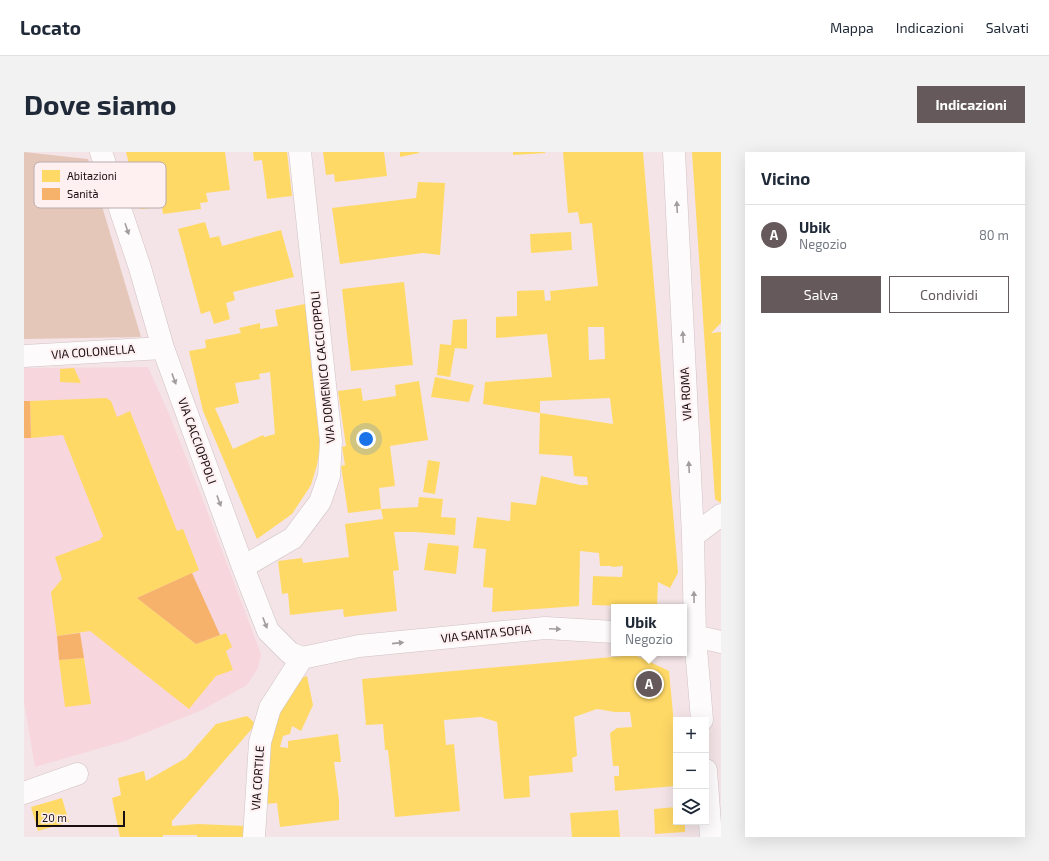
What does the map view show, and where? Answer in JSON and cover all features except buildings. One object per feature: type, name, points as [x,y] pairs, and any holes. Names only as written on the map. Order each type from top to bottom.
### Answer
[{"type":"street","name":"VIA CACCIOPPOLI","points":[[101,152],[104,162]]},
{"type":"street","name":"VIA DOMENICO CACCIOPPOLI","points":[[243,567],[293,538],[320,502],[329,476],[331,441],[300,152]]},
{"type":"street","name":"VIA ROMA","points":[[674,152],[693,536],[690,635],[702,717]]},
{"type":"street","name":"VIA CACCIOPPOLI","points":[[120,208],[140,268],[163,348],[268,631],[290,653],[302,658]]},
{"type":"street","name":"VIA COLONELLA","points":[[24,356],[163,348]]},
{"type":"street","points":[[693,536],[721,515]]},
{"type":"street","name":"VIA SANTA SOFIA","points":[[302,658],[359,646],[545,628],[611,632]]},
{"type":"street","points":[[690,635],[721,642]]},
{"type":"street","name":"VIA CORTILE","points":[[254,837],[260,742],[270,708],[302,658]]},
{"type":"street","points":[[24,793],[77,774]]},
{"type":"street","points":[[707,789],[711,837]]},
{"type":"shaded area","points":[[24,152],[88,159],[89,162],[34,162],[34,208],[103,208],[141,337],[24,339]]},
{"type":"shaded area","points":[[148,367],[169,414],[203,500],[261,654],[258,668],[247,685],[202,710],[125,741],[35,767],[24,702],[24,368]]},
{"type":"place","name":"Ubik","points":[[649,684]]}]
